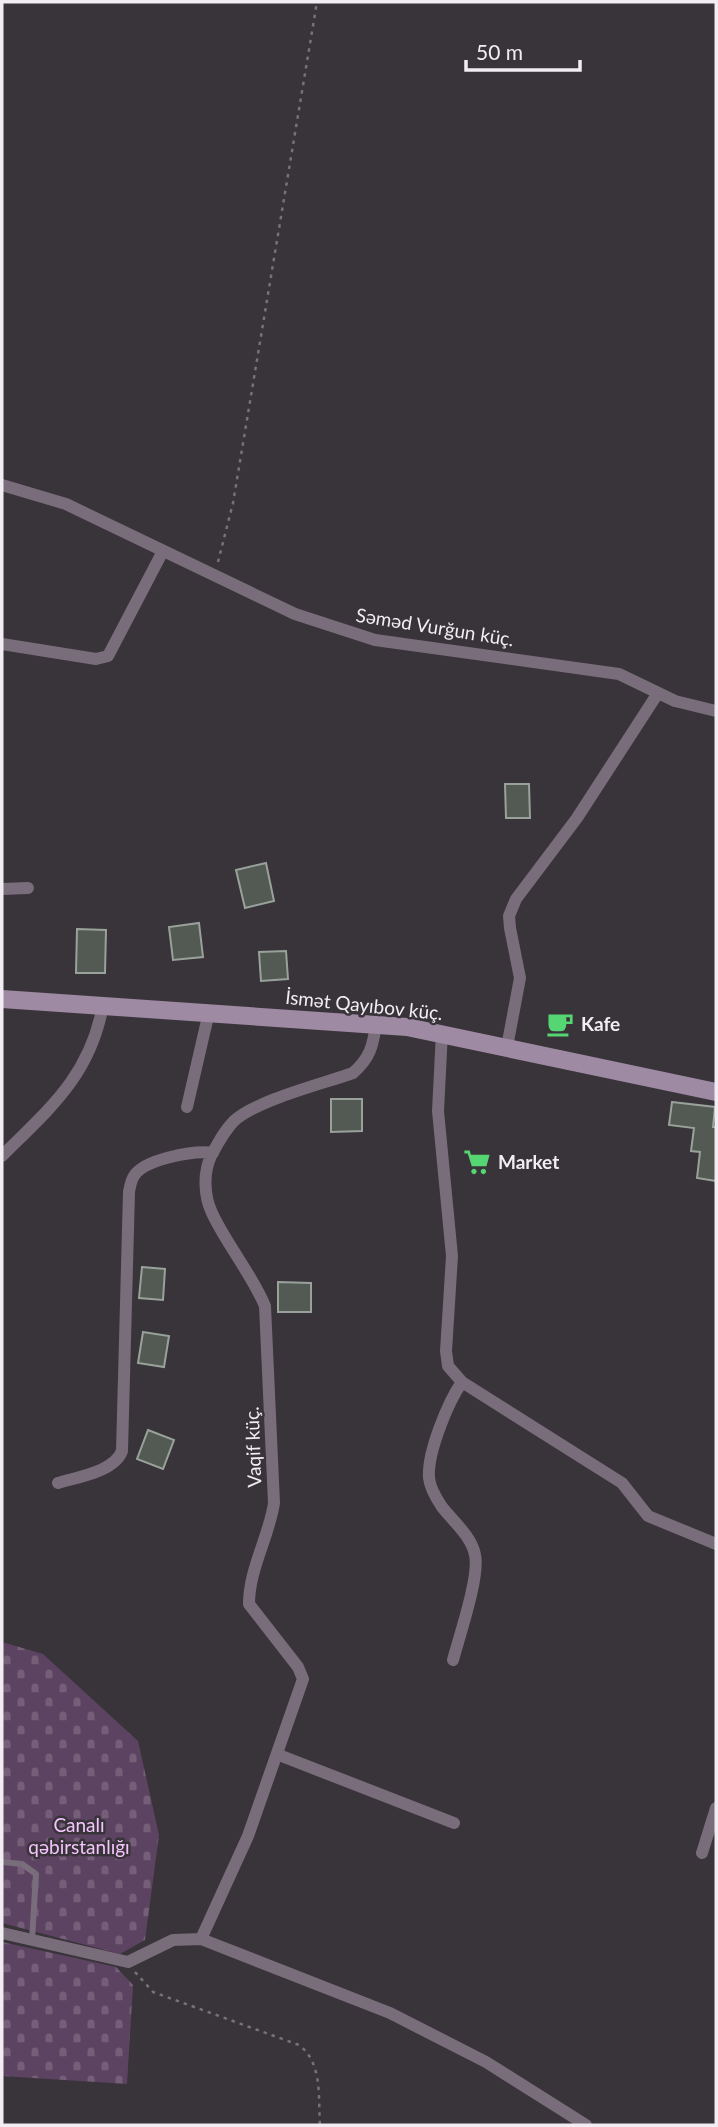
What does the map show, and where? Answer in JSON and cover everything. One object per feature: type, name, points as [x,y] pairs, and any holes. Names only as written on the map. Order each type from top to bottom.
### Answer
[{"type":"street","name":"Səməd Vurğun küç.","points":[[2,485],[66,504],[295,614],[334,629],[375,640],[605,672],[634,679],[675,701],[716,710]]},
{"type":"street","points":[[2,644],[96,659],[108,656],[163,551]]},
{"type":"street","points":[[507,1047],[520,978],[509,915],[516,899],[577,818],[658,693]]},
{"type":"street","points":[[2,889],[28,888]]},
{"type":"street","name":"İsmət Qayıbov küç.","points":[[2,999],[376,1024],[442,1032],[716,1092]]},
{"type":"street","points":[[2,1156],[76,1078],[91,1051],[103,1005]]},
{"type":"street","points":[[187,1107],[209,1012]]},
{"type":"street","name":"Vaqif küç.","points":[[201,1939],[247,1836],[279,1755],[303,1679],[299,1667],[249,1604],[253,1577],[270,1528],[274,1503],[265,1306],[256,1285],[212,1214],[206,1199],[205,1178],[213,1153],[223,1134],[236,1119],[253,1108],[353,1073],[365,1063],[372,1049],[376,1024]]},
{"type":"street","points":[[442,1032],[438,1111],[452,1256],[446,1351],[448,1366],[462,1382],[622,1483],[648,1516],[716,1544]]},
{"type":"street","points":[[58,1483],[108,1466],[119,1459],[122,1451],[129,1192],[133,1177],[141,1168],[190,1151],[213,1153]]},
{"type":"street","points":[[453,1660],[475,1574],[476,1557],[471,1544],[440,1504],[429,1476],[442,1418],[451,1397],[462,1382]]},
{"type":"street","points":[[279,1755],[454,1823]]},
{"type":"street","points":[[702,1853],[716,1808]]},
{"type":"street","points":[[2,1933],[128,1962],[173,1940],[201,1939],[390,2013],[486,2062],[586,2125]]},
{"type":"lane","points":[[2,1862],[22,1864],[36,1874],[32,1940]]},
{"type":"path","points":[[215,576],[233,503],[317,2]]},
{"type":"path","points":[[128,1962],[153,1992],[299,2045],[312,2054],[320,2125]]},
{"type":"green space","name":"Canalı qəbirstanlığı","points":[[2,1642],[43,1654],[138,1741],[159,1835],[145,1940],[120,1954],[2,1923]]},
{"type":"green space","points":[[2,1942],[116,1967],[133,1985],[127,2084],[2,2076]]},
{"type":"building","points":[[505,784],[529,784],[530,818],[506,818]]},
{"type":"building","points":[[266,863],[274,901],[245,908],[236,870]]},
{"type":"building","points":[[199,923],[203,957],[173,960],[169,927]]},
{"type":"building","points":[[77,929],[106,930],[105,973],[76,973]]},
{"type":"building","points":[[286,951],[288,979],[261,981],[259,952]]},
{"type":"building","points":[[331,1099],[362,1099],[362,1131],[331,1132]]},
{"type":"building","points":[[672,1102],[715,1107],[713,1127],[716,1127],[716,1181],[697,1178],[700,1152],[691,1151],[694,1128],[669,1125]]},
{"type":"building","points":[[142,1267],[165,1269],[163,1300],[139,1298]]},
{"type":"building","points":[[278,1282],[311,1283],[311,1312],[278,1312]]},
{"type":"building","points":[[143,1332],[169,1336],[164,1367],[138,1363]]},
{"type":"building","points":[[148,1430],[174,1440],[163,1469],[137,1459]]},
{"type":"place","name":"Kafe","points":[[560,1024]]},
{"type":"place","name":"Market","points":[[477,1162]]}]
